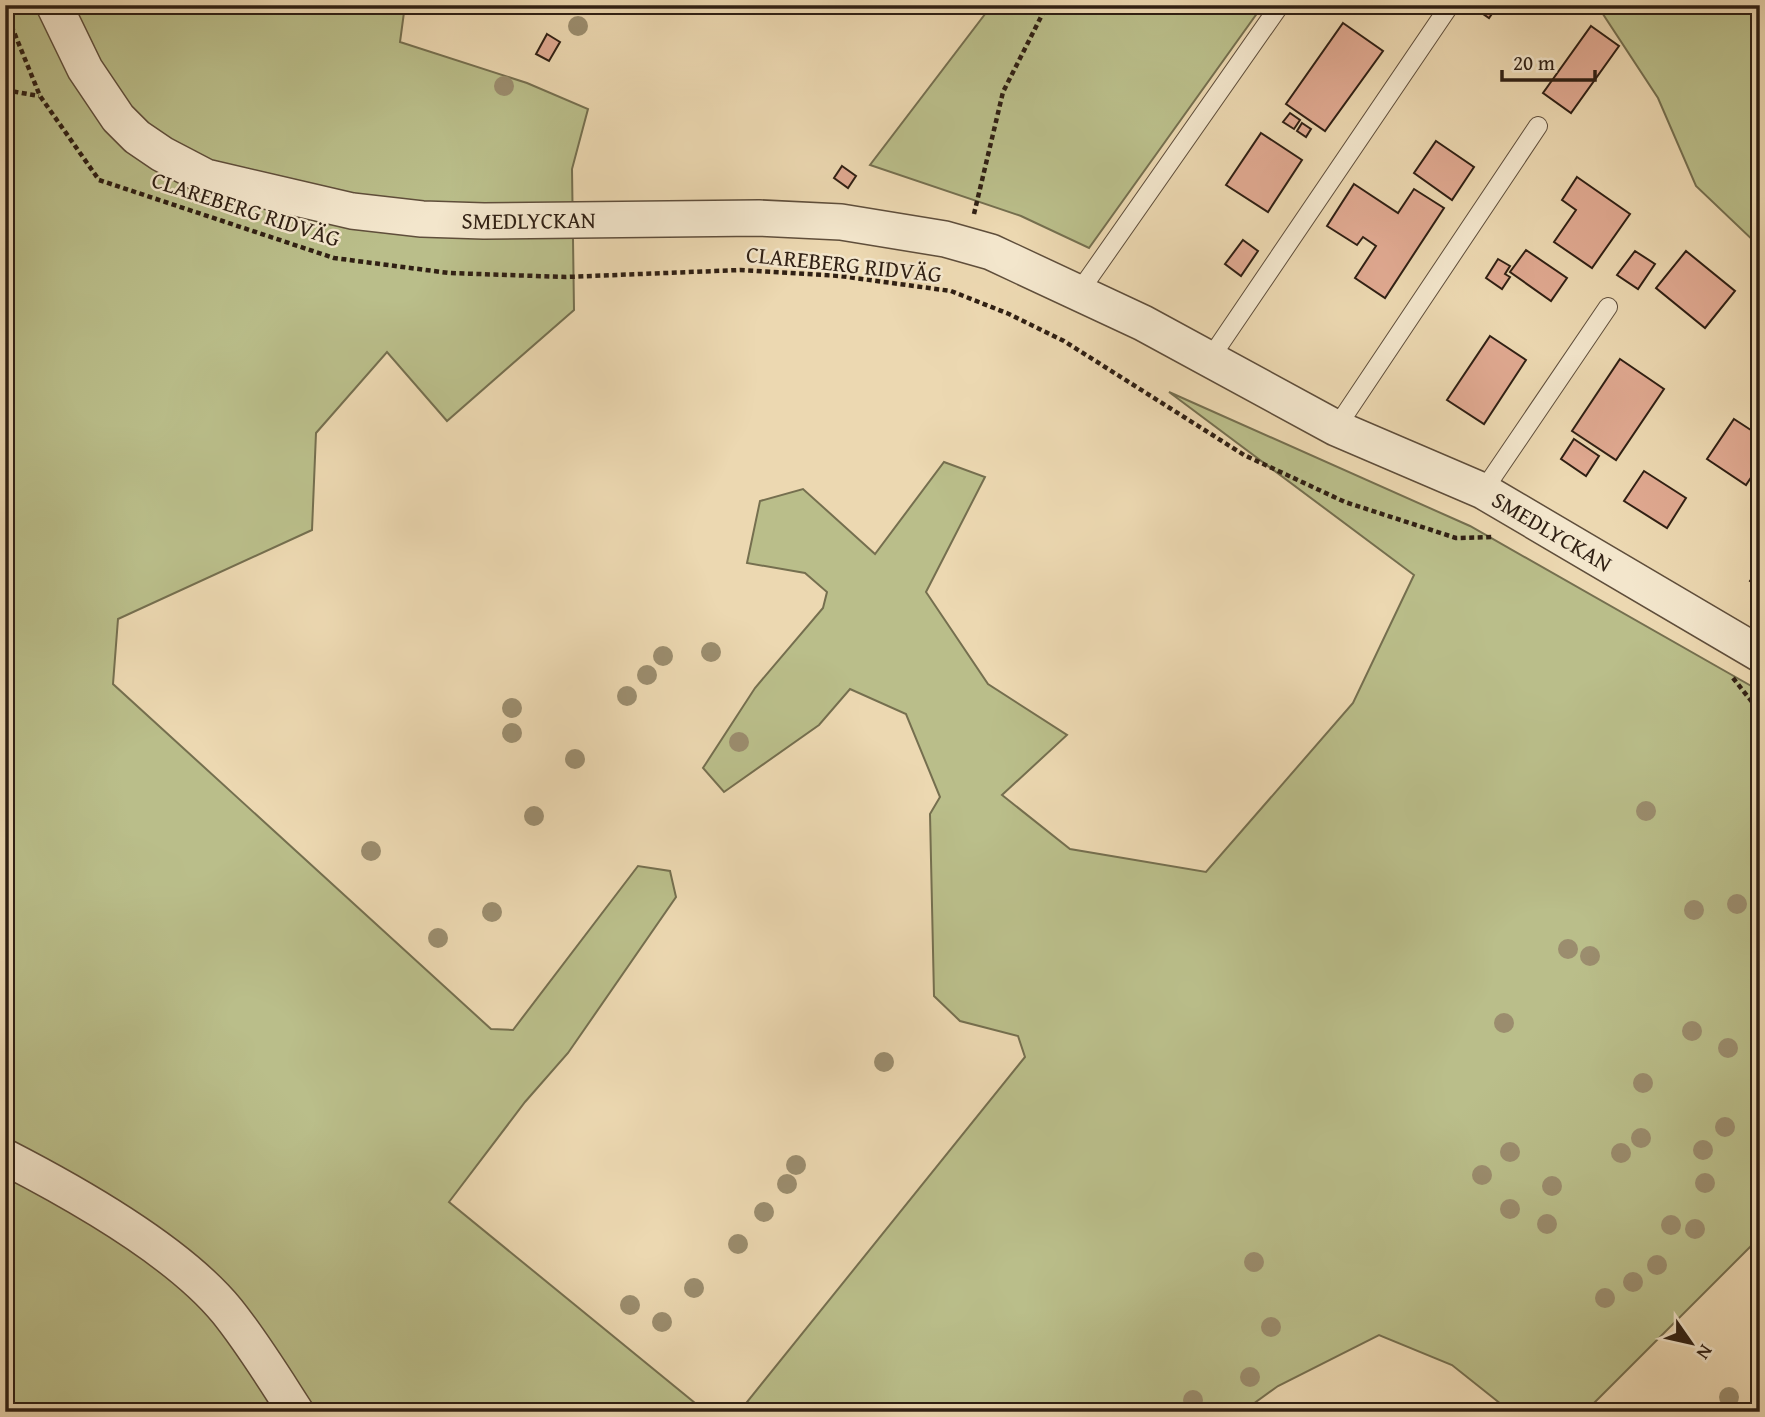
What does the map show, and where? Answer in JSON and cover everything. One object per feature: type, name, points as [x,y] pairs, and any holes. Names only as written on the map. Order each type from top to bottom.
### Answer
[{"type":"street","name":"SMEDLYCKAN","points":[[54,5],[85,69],[118,118],[137,137],[162,154],[206,177],[352,211],[422,219],[496,221],[759,218],[841,222],[945,239],[991,252],[1079,292],[1336,428],[1483,491],[1760,654]]},
{"type":"street","points":[[5,1157],[49,1179],[178,1262],[226,1310],[296,1412]]},
{"type":"lane","points":[[1079,292],[1280,5]]},
{"type":"lane","points":[[1209,360],[1450,5]]},
{"type":"lane","points":[[1336,428],[1538,126]]},
{"type":"lane","points":[[1483,491],[1608,307]]},
{"type":"path","points":[[972,224],[1003,92],[1047,5]]},
{"type":"path","name":"CLAREBERG RIDVÄG","points":[[5,10],[40,96],[99,180],[334,258],[449,273],[540,276],[740,270],[840,276],[951,291],[1009,314],[1064,341],[1244,455],[1345,502],[1456,538],[1502,537]]},
{"type":"path","points":[[5,90],[40,96]]},
{"type":"path","points":[[1725,667],[1760,712]]},
{"type":"green space","points":[[5,5],[405,5],[400,42],[527,83],[588,109],[572,169],[574,310],[447,421],[387,352],[316,433],[312,530],[118,619],[113,684],[491,1029],[513,1030],[638,866],[670,871],[676,897],[568,1053],[525,1102],[449,1202],[706,1412],[5,1412]]},
{"type":"green space","points":[[992,5],[1263,5],[1089,248],[1021,216],[870,165]]},
{"type":"green space","points":[[1597,5],[1760,5],[1760,247],[1696,186],[1658,98]]},
{"type":"green space","points":[[1169,392],[1470,526],[1760,691],[1760,1237],[1585,1412],[1511,1412],[1452,1365],[1379,1335],[1278,1386],[1242,1412],[739,1412],[1025,1057],[1018,1036],[960,1021],[934,996],[930,814],[940,797],[906,714],[850,689],[819,725],[724,792],[703,768],[755,688],[823,608],[827,592],[805,573],[747,563],[760,501],[803,489],[875,554],[944,462],[985,477],[926,592],[988,684],[1067,735],[1002,795],[1070,849],[1206,872],[1353,703],[1414,575]]},
{"type":"building","points":[[1470,5],[1498,5],[1489,18]]},
{"type":"building","points":[[1343,23],[1383,51],[1325,131],[1286,104]]},
{"type":"building","points":[[1591,26],[1619,46],[1571,113],[1543,93]]},
{"type":"building","points":[[547,34],[560,42],[549,61],[536,54]]},
{"type":"building","points":[[1290,113],[1300,120],[1294,129],[1283,122]]},
{"type":"building","points":[[1302,123],[1311,129],[1306,137],[1297,131]]},
{"type":"building","points":[[1261,133],[1302,160],[1268,212],[1226,185]]},
{"type":"building","points":[[1436,141],[1474,167],[1452,200],[1414,173]]},
{"type":"building","points":[[842,166],[856,176],[848,188],[834,178]]},
{"type":"building","points":[[1577,177],[1630,214],[1592,268],[1554,242],[1576,210],[1562,200]]},
{"type":"building","points":[[1354,184],[1398,213],[1414,189],[1444,208],[1385,298],[1355,278],[1376,246],[1363,237],[1357,245],[1327,226]]},
{"type":"building","points":[[1243,240],[1258,251],[1241,276],[1225,264]]},
{"type":"building","points":[[1526,250],[1567,278],[1551,301],[1510,272]]},
{"type":"building","points":[[1635,251],[1655,264],[1638,289],[1617,275]]},
{"type":"building","points":[[1686,251],[1735,291],[1705,328],[1656,288]]},
{"type":"building","points":[[1498,259],[1510,266],[1505,274],[1510,277],[1502,289],[1486,278]]},
{"type":"building","points":[[1490,336],[1526,360],[1484,424],[1447,400]]},
{"type":"building","points":[[1620,359],[1664,389],[1616,460],[1572,431]]},
{"type":"building","points":[[1734,419],[1760,436],[1760,464],[1746,485],[1707,459]]},
{"type":"building","points":[[1574,439],[1599,456],[1586,476],[1561,459]]},
{"type":"building","points":[[1644,471],[1686,498],[1667,528],[1624,501]]},
{"type":"building","points":[[1760,567],[1760,588],[1750,581]]}]
